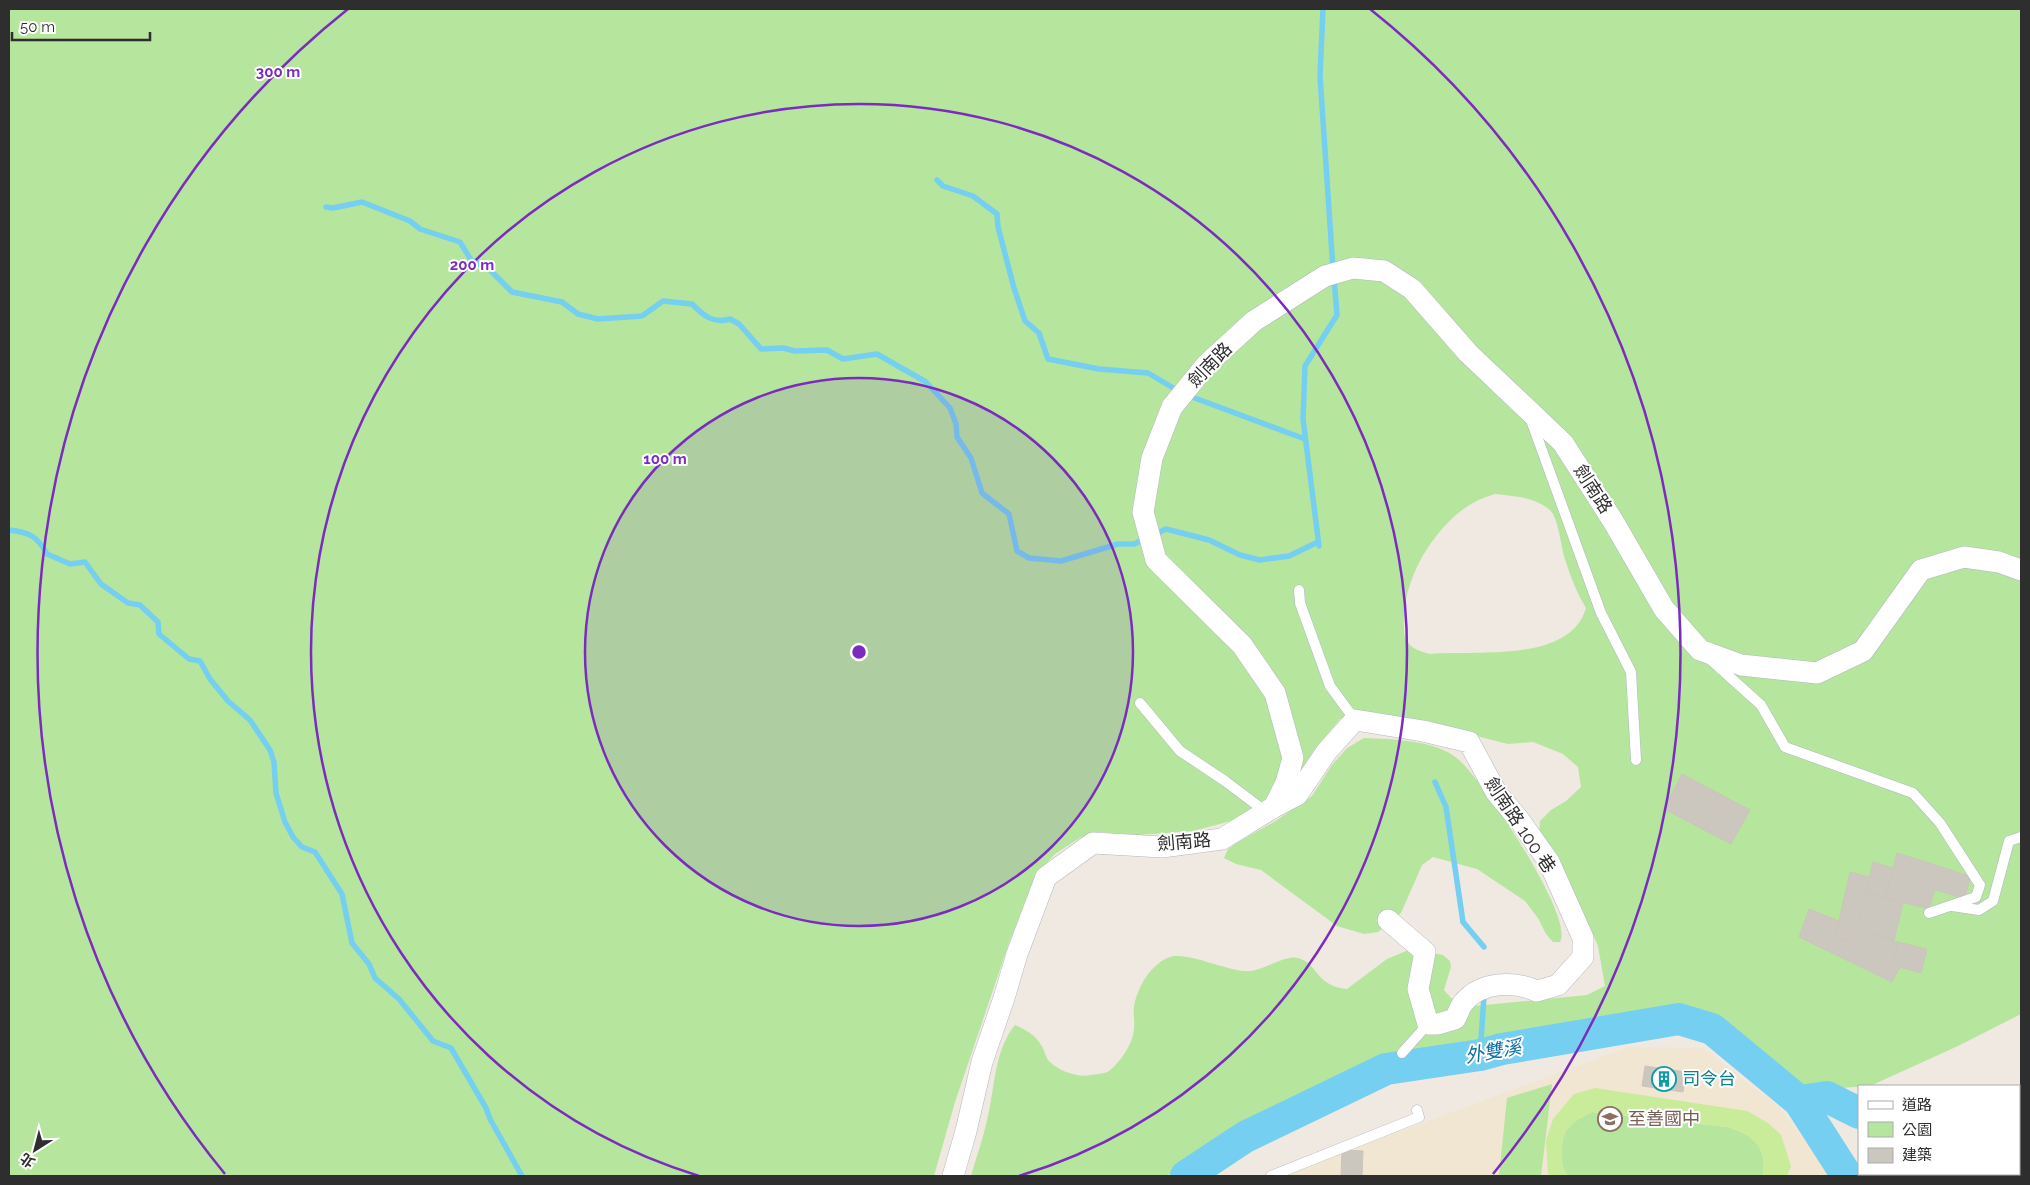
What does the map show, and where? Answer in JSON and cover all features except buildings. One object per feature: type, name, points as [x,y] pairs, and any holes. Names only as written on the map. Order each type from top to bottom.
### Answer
[{"type":"street","name":"劍南路","points":[[953,1176],[966,1132],[982,1062],[1017,954],[1046,877],[1093,843],[1162,846],[1222,839],[1270,810],[1286,783],[1293,758],[1275,693],[1242,645],[1156,560],[1143,512],[1152,458],[1172,407],[1207,364],[1254,321],[1332,274],[1353,268],[1384,271],[1412,289],[1468,353],[1563,443],[1613,521],[1664,610],[1700,650],[1741,665],[1818,673],[1863,651],[1921,570],[1964,557],[1999,562],[2021,570]]},
{"type":"street","points":[[1270,810],[1297,795],[1327,751],[1355,720]]},
{"type":"street","name":"劍南路 100 巷","points":[[1355,720],[1423,731],[1468,742],[1496,792],[1520,821],[1549,862],[1583,938],[1583,957],[1558,985],[1537,991],[1525,986],[1488,985],[1464,1001],[1455,1019],[1438,1024],[1428,1024]]},
{"type":"street","points":[[1388,920],[1425,952],[1418,989],[1428,1024]]},
{"type":"lane","points":[[1528,410],[1601,612],[1631,672],[1636,760]]},
{"type":"lane","points":[[1299,590],[1300,604],[1330,686],[1355,720]]},
{"type":"lane","points":[[1700,650],[1761,705],[1785,747],[1913,794],[1940,823],[1980,885],[1976,897],[1929,913]]},
{"type":"lane","points":[[1140,703],[1180,751],[1270,810]]},
{"type":"lane","points":[[1951,906],[1979,910],[1994,901],[2009,841],[2021,837]]},
{"type":"lane","points":[[1402,1053],[1428,1024]]},
{"type":"lane","points":[[1271,1176],[1419,1117],[1416,1110]]},
{"type":"shaded area","name":"至善國中","points":[[1629,1047],[1703,1048],[1778,1106],[1833,1176],[1279,1176]]},
{"type":"green space","points":[[9,9],[2021,9],[2021,1014],[1958,1046],[1872,1085],[1811,1090],[1795,1082],[1721,1026],[1693,1015],[1659,1011],[1621,1016],[1585,1025],[1385,1062],[1326,1084],[1247,1123],[1167,1176],[971,1176],[990,1108],[999,1058],[1008,1035],[1015,1025],[1026,1030],[1036,1038],[1048,1060],[1058,1068],[1080,1076],[1107,1072],[1122,1057],[1129,1046],[1134,1026],[1134,1006],[1141,985],[1150,972],[1167,958],[1184,956],[1248,971],[1293,957],[1305,961],[1329,984],[1347,989],[1387,959],[1411,949],[1443,955],[1450,961],[1451,967],[1444,990],[1451,998],[1474,1006],[1587,995],[1605,986],[1598,946],[1560,864],[1539,834],[1540,821],[1581,787],[1578,767],[1563,754],[1533,742],[1508,744],[1453,730],[1363,712],[1340,719],[1314,750],[1301,771],[1260,806],[1231,821],[1193,831],[1138,835],[1100,832],[1081,837],[1055,854],[1036,874],[1009,943],[955,1102],[934,1176],[9,1176]],"holes":[[[1495,494],[1538,502],[1550,510],[1556,520],[1570,574],[1586,608],[1576,626],[1561,638],[1541,646],[1518,650],[1430,654],[1413,648],[1407,642],[1405,636],[1404,614],[1406,601],[1409,587],[1419,562],[1434,539],[1460,512],[1480,500]]]},
{"type":"green space","points":[[1364,738],[1401,740],[1427,745],[1450,753],[1459,760],[1487,793],[1524,849],[1541,879],[1554,906],[1561,928],[1560,942],[1553,942],[1546,934],[1538,918],[1525,901],[1477,869],[1433,857],[1422,865],[1401,913],[1378,932],[1364,934],[1337,926],[1261,870],[1236,864],[1224,858],[1228,849],[1274,822],[1312,796],[1332,765],[1347,748]]},
{"type":"green space","points":[[1552,1084],[1541,1176],[1499,1176],[1507,1098]]},
{"type":"green space","points":[[1595,1088],[1747,1111],[1768,1123],[1781,1135],[1791,1166],[1787,1176],[1763,1176],[1763,1157],[1757,1144],[1745,1134],[1728,1127],[1592,1112],[1573,1123],[1563,1138],[1562,1161],[1563,1168],[1568,1176],[1550,1176],[1548,1173],[1546,1141],[1553,1119],[1574,1094]]},
{"type":"green space","points":[[1592,1112],[1728,1127],[1737,1130],[1752,1139],[1761,1150],[1764,1166],[1763,1176],[1568,1176],[1563,1168],[1562,1161],[1563,1138],[1573,1123]]},
{"type":"waterway","points":[[1323,9],[1320,76],[1333,269]]},
{"type":"waterway","points":[[937,180],[943,186],[973,196],[997,214],[998,227],[1025,321],[1039,333],[1048,359],[1099,369],[1148,373],[1192,397],[1305,439]]},
{"type":"waterway","points":[[326,207],[333,208],[362,202],[410,221],[420,229],[460,242],[471,260],[488,268],[512,292],[562,302],[578,314],[598,319],[642,316],[663,301],[692,304],[709,318],[714,320],[730,319],[739,324],[761,349],[827,350],[843,359],[877,354],[926,382],[950,408],[956,424],[957,437],[971,458],[982,493],[1009,514],[1017,551],[1029,558],[1061,561],[1118,544],[1134,544],[1166,529],[1209,540],[1240,555],[1260,560],[1289,556],[1318,542]]},
{"type":"waterway","points":[[1319,546],[1303,419],[1305,366],[1337,315],[1334,278]]},
{"type":"waterway","points":[[9,530],[32,536],[40,543],[47,554],[70,564],[85,562],[101,584],[128,603],[140,605],[158,622],[159,634],[189,659],[200,661],[210,679],[228,701],[250,720],[270,750],[274,762],[276,793],[285,822],[293,837],[302,847],[315,852],[342,894],[352,943],[369,964],[375,978],[399,999],[433,1041],[451,1048],[486,1108],[490,1119],[522,1176]]},
{"type":"waterway","points":[[1435,782],[1446,807],[1463,922],[1484,947]]},
{"type":"waterway","points":[[1480,1055],[1484,996]]},
{"type":"waterway","name":"外雙溪","points":[[1186,1176],[1245,1137],[1386,1069],[1480,1055],[1502,1049],[1679,1019],[1712,1029],[1799,1101],[1847,1176]]},
{"type":"waterway","name":"外雙溪","points":[[1799,1101],[1827,1097],[1858,1112]]},
{"type":"place","name":"司令台","points":[[1664,1079]]},
{"type":"place","name":"至善國中","points":[[1610,1119]]}]
